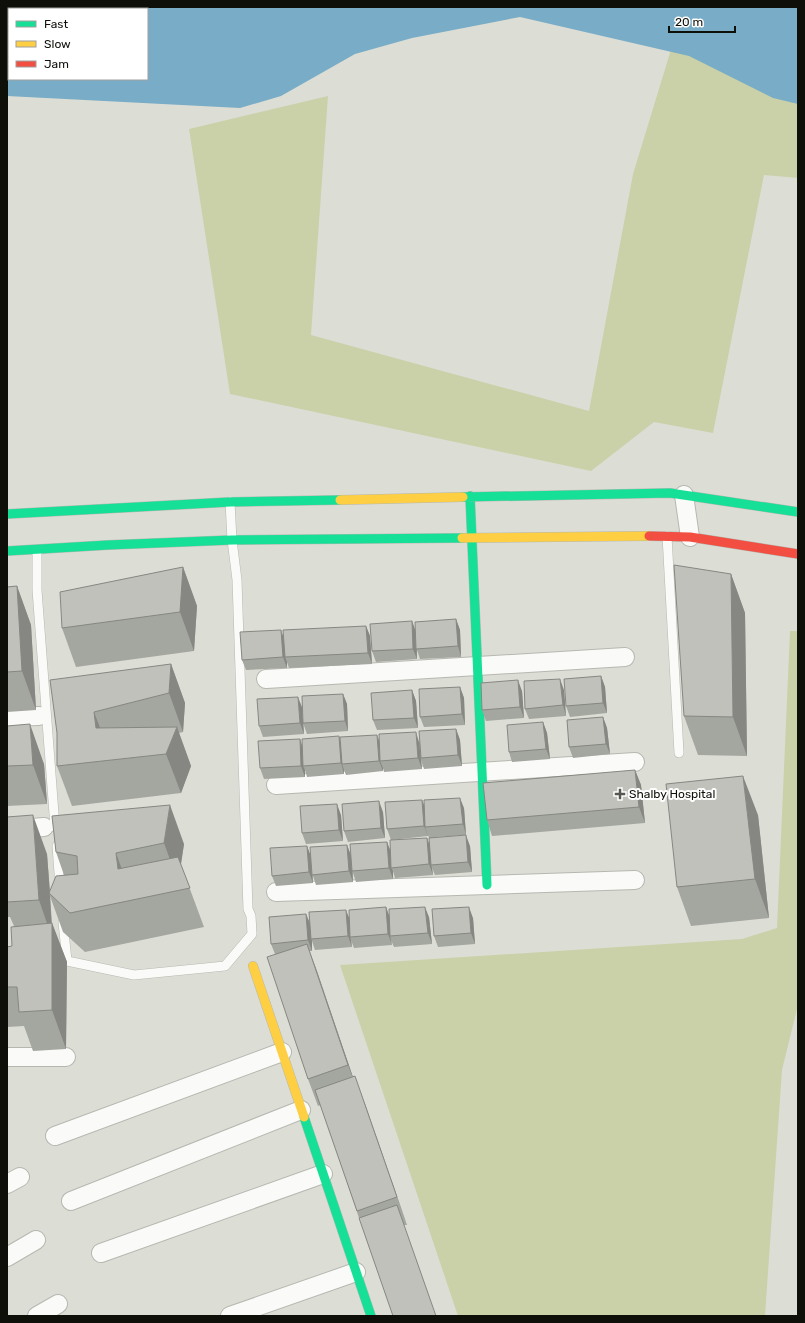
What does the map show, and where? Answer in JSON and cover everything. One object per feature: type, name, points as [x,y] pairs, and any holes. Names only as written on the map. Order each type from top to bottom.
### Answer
[{"type":"street","points":[[7,514],[230,502],[670,493],[798,512]]},
{"type":"street","points":[[684,495],[690,537]]},
{"type":"street","points":[[470,496],[487,885]]},
{"type":"street","points":[[7,551],[232,540],[667,536],[690,537],[798,554]]},
{"type":"street","points":[[266,678],[625,657]]},
{"type":"street","points":[[7,717],[39,716]]},
{"type":"street","points":[[276,785],[636,762]]},
{"type":"street","points":[[7,830],[44,827]]},
{"type":"street","points":[[276,892],[635,880]]},
{"type":"street","points":[[253,966],[371,1316]]},
{"type":"street","points":[[55,1136],[282,1052]]},
{"type":"street","points":[[7,1057],[66,1057]]},
{"type":"street","points":[[71,1201],[301,1110]]},
{"type":"street","points":[[100,1253],[323,1174]]},
{"type":"street","points":[[7,1257],[36,1240]]},
{"type":"street","points":[[230,1316],[356,1272]]},
{"type":"street","points":[[37,1316],[58,1304]]},
{"type":"lane","points":[[62,917],[67,961],[134,975],[226,966],[252,934],[251,916],[248,909],[237,580],[232,540],[230,502]]},
{"type":"lane","points":[[667,536],[679,753]]},
{"type":"lane","points":[[37,550],[37,590],[60,893]]},
{"type":"green space","points":[[684,7],[798,7],[798,178],[764,175],[713,433],[654,422],[591,471],[230,394],[189,129],[328,96],[311,335],[589,411],[633,174]]},
{"type":"green space","points":[[790,631],[798,631],[798,1005],[782,1070],[765,1316],[458,1316],[340,965],[742,939],[777,928]]},
{"type":"water","points":[[7,7],[798,7],[798,104],[773,98],[689,56],[520,17],[412,38],[355,54],[281,96],[240,108],[7,96]]},
{"type":"building","points":[[674,565],[731,574],[733,717],[684,716]]},
{"type":"building","points":[[183,567],[180,612],[62,628],[60,592]]},
{"type":"building","points":[[17,586],[22,671],[7,672],[7,587]]},
{"type":"building","points":[[456,619],[458,646],[416,649],[415,622]]},
{"type":"building","points":[[412,621],[413,649],[372,651],[370,624]]},
{"type":"building","points":[[366,626],[368,653],[285,657],[283,630]]},
{"type":"building","points":[[281,630],[283,657],[242,660],[240,632]]},
{"type":"building","points":[[171,664],[169,693],[94,712],[96,728],[177,727],[166,754],[57,766],[57,733],[50,680]]},
{"type":"building","points":[[601,676],[603,703],[566,706],[564,679]]},
{"type":"building","points":[[560,679],[563,705],[525,709],[524,681]]},
{"type":"building","points":[[518,680],[520,707],[482,710],[481,683]]},
{"type":"building","points":[[460,687],[462,714],[420,717],[419,689]]},
{"type":"building","points":[[412,690],[414,718],[373,720],[371,693]]},
{"type":"building","points":[[343,694],[345,721],[303,723],[302,696]]},
{"type":"building","points":[[298,697],[300,723],[259,726],[257,699]]},
{"type":"building","points":[[603,717],[606,744],[569,747],[567,720]]},
{"type":"building","points":[[543,722],[546,749],[509,752],[507,725]]},
{"type":"building","points":[[30,724],[33,765],[7,766],[7,726]]},
{"type":"building","points":[[456,729],[458,755],[421,758],[419,731]]},
{"type":"building","points":[[416,732],[418,758],[380,761],[379,734]]},
{"type":"building","points":[[377,735],[379,761],[342,764],[340,737]]},
{"type":"building","points":[[339,736],[341,763],[303,766],[302,739]]},
{"type":"building","points":[[300,739],[301,766],[260,768],[258,741]]},
{"type":"building","points":[[635,770],[639,807],[487,820],[483,783]]},
{"type":"building","points":[[743,776],[755,879],[677,887],[666,784]]},
{"type":"building","points":[[460,798],[463,824],[425,827],[424,800]]},
{"type":"building","points":[[422,800],[424,826],[387,829],[385,802]]},
{"type":"building","points":[[379,801],[381,828],[344,831],[342,804]]},
{"type":"building","points":[[337,804],[339,830],[302,833],[300,806]]},
{"type":"building","points":[[170,805],[164,843],[116,853],[118,869],[178,857],[190,888],[70,913],[49,893],[56,876],[78,874],[77,856],[56,852],[52,816]]},
{"type":"building","points":[[33,815],[39,900],[7,902],[7,817]]},
{"type":"building","points":[[466,835],[468,862],[431,865],[429,838]]},
{"type":"building","points":[[427,838],[429,864],[391,868],[390,840]]},
{"type":"building","points":[[387,842],[389,868],[352,871],[350,844]]},
{"type":"building","points":[[347,845],[349,871],[312,875],[310,847]]},
{"type":"building","points":[[307,846],[309,872],[272,876],[270,848]]},
{"type":"building","points":[[386,907],[388,934],[350,937],[349,910]]},
{"type":"building","points":[[425,907],[428,933],[390,936],[389,909]]},
{"type":"building","points":[[469,907],[471,933],[434,936],[432,909]]},
{"type":"building","points":[[346,910],[348,936],[311,939],[309,912]]},
{"type":"building","points":[[306,914],[308,940],[271,944],[269,917]]},
{"type":"building","points":[[52,923],[52,1010],[19,1012],[17,987],[7,987],[7,947],[12,946],[11,927]]},
{"type":"building","points":[[307,944],[348,1065],[308,1079],[267,957]]},
{"type":"building","points":[[355,1076],[397,1197],[357,1211],[315,1090]]},
{"type":"building","points":[[397,1205],[436,1316],[393,1316],[359,1218]]},
{"type":"traffic: fast","points":[[463,497],[670,493],[798,512]]},
{"type":"traffic: fast","points":[[470,496],[487,885]]},
{"type":"traffic: fast","points":[[7,514],[230,502],[340,500]]},
{"type":"traffic: fast","points":[[7,551],[232,540],[462,538]]},
{"type":"traffic: fast","points":[[304,1117],[371,1316]]},
{"type":"traffic: slow","points":[[340,500],[463,497]]},
{"type":"traffic: slow","points":[[462,538],[649,536]]},
{"type":"traffic: slow","points":[[253,966],[304,1117]]},
{"type":"traffic: jam","points":[[649,536],[690,537],[798,554]]},
{"type":"place","name":"Shalby Hospital","points":[[620,794]]}]
